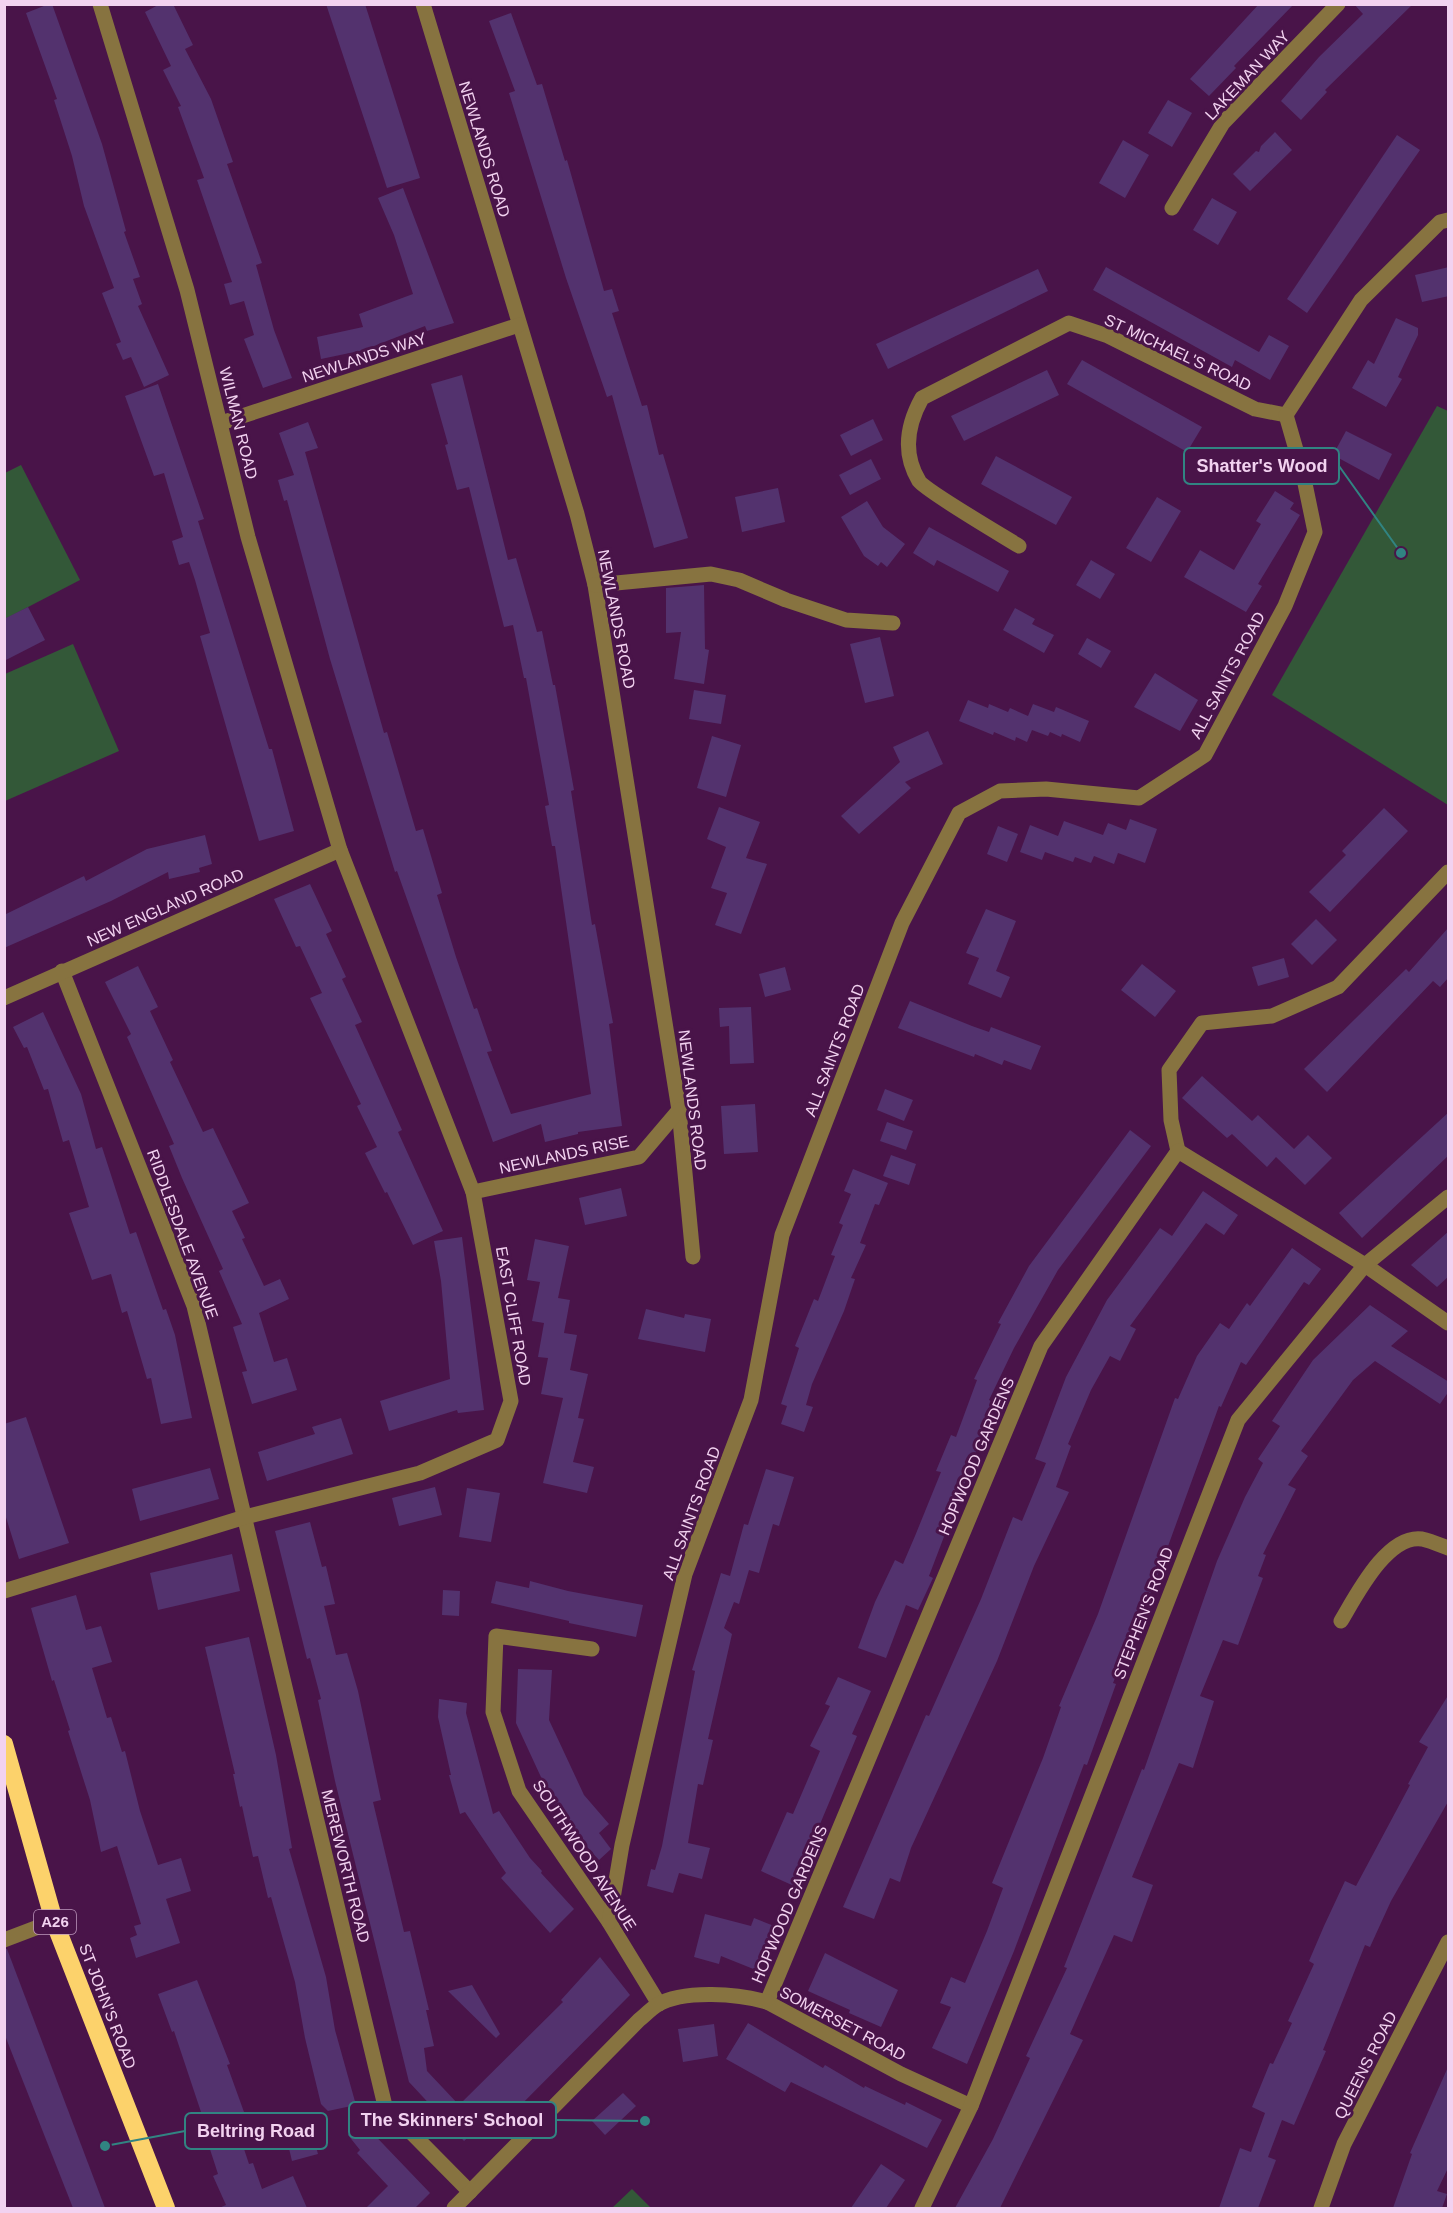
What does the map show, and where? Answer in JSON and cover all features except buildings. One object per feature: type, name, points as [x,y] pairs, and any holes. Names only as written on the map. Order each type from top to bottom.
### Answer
[{"type":"highway","name":"ST JOHN'S ROAD","points":[[4,1744],[54,1921],[166,2208]]},
{"type":"street","name":"WILMAN ROAD","points":[[100,4],[187,290],[248,537],[340,850]]},
{"type":"street","name":"NEWLANDS ROAD","points":[[423,4],[577,513],[595,585],[679,1110],[693,1257]]},
{"type":"street","name":"LAKEMAN WAY","points":[[1172,208],[1223,123],[1338,4]]},
{"type":"street","points":[[1286,414],[1361,300],[1440,222],[1449,220]]},
{"type":"street","name":"ST MICHAEL'S ROAD","points":[[1019,546],[920,483],[910,462],[908,440],[910,418],[922,398],[1069,323],[1108,336],[1255,409],[1286,414]]},
{"type":"street","name":"NEWLANDS WAY","points":[[221,423],[519,325]]},
{"type":"street","name":"ALL SAINTS ROAD","points":[[609,1922],[622,1845],[685,1574],[751,1400],[782,1235],[902,923],[959,813],[1000,791],[1046,789],[1139,798],[1204,755],[1285,606],[1315,532],[1303,474],[1286,414]]},
{"type":"street","points":[[595,585],[711,574],[739,580],[795,603],[846,620],[893,623]]},
{"type":"street","name":"NEW ENGLAND ROAD","points":[[4,998],[340,850]]},
{"type":"street","name":"EAST CLIFF ROAD","points":[[4,1591],[245,1517],[420,1473],[497,1440],[511,1401],[473,1192],[340,850]]},
{"type":"street","points":[[1449,872],[1338,987],[1272,1016],[1202,1023],[1169,1070],[1171,1120],[1178,1151],[1365,1265],[1449,1323]]},
{"type":"street","name":"RIDDLESDALE AVENUE","points":[[62,971],[194,1306],[245,1517]]},
{"type":"street","name":"NEWLANDS RISE","points":[[473,1192],[639,1157],[679,1110]]},
{"type":"street","name":"HOPWOOD GARDENS","points":[[767,2002],[1041,1346],[1178,1151]]},
{"type":"street","name":"STEPHEN'S ROAD","points":[[922,2208],[971,2106],[1238,1420],[1365,1265],[1449,1197]]},
{"type":"street","name":"MEREWORTH ROAD","points":[[245,1517],[385,2106],[470,2192]]},
{"type":"street","points":[[1341,1621],[1371,1573],[1400,1543],[1420,1539],[1449,1548]]},
{"type":"street","name":"SOUTHWOOD AVENUE","points":[[592,1649],[496,1636],[493,1712],[519,1791],[609,1922],[659,2004]]},
{"type":"street","points":[[4,1940],[54,1921]]},
{"type":"street","name":"QUEENS ROAD","points":[[1321,2208],[1344,2144],[1449,1942]]},
{"type":"street","name":"SOMERSET ROAD","points":[[454,2208],[639,2020],[659,2004],[688,1996],[749,1997],[767,2002],[901,2074],[971,2106]]},
{"type":"green space","points":[[1437,406],[1448,411],[1448,805],[1272,695]]},
{"type":"green space","points":[[21,465],[80,580],[5,619],[5,473]]},
{"type":"green space","points":[[73,644],[119,751],[5,801],[5,674]]},
{"type":"green space","points":[[632,2189],[651,2208],[612,2208]]},
{"type":"place","name":"Shatter's Wood","points":[[1401,553]]},
{"type":"place","name":"The Skinners' School","points":[[645,2121]]},
{"type":"place","name":"Beltring Road","points":[[105,2146]]}]
